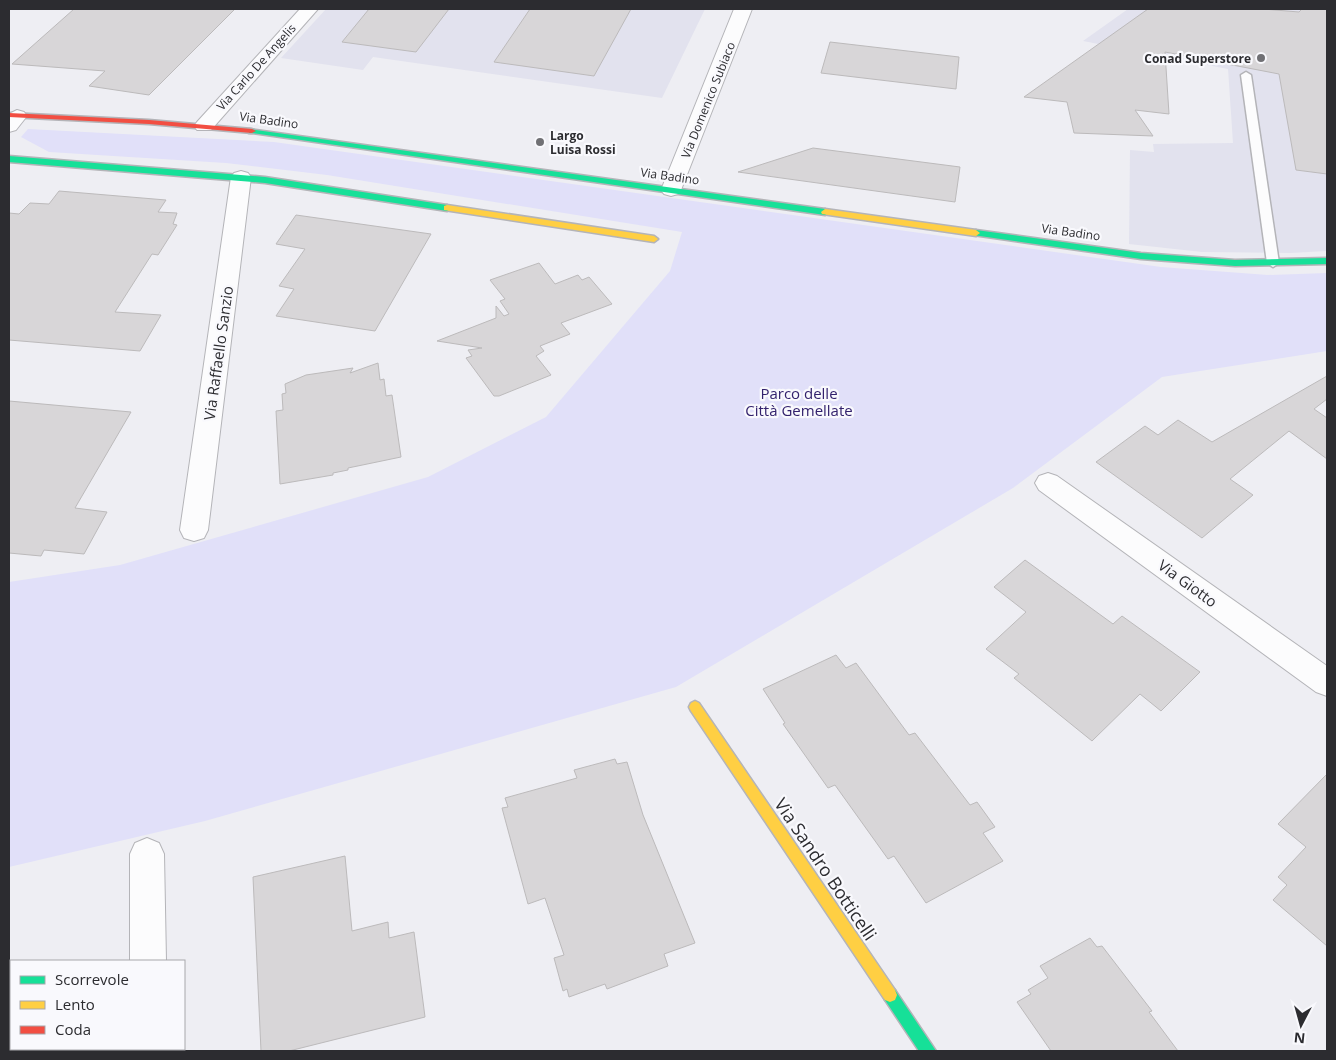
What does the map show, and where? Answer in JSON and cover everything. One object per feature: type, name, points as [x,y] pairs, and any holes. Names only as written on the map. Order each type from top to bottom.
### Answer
[{"type":"street","name":"Via Carlo De Angelis","points":[[204,126],[309,9]]},
{"type":"street","name":"Via Domenico Subiaco","points":[[670,190],[743,9]]},
{"type":"street","name":"Via Badino","points":[[11,119],[204,126],[1141,256],[1198,261],[1272,263],[1327,261]]},
{"type":"street","points":[[9,159],[241,177],[654,239]]},
{"type":"street","name":"Via Raffaello Sanzio","points":[[194,530],[241,177]]},
{"type":"street","name":"Via Giotto","points":[[1048,483],[1327,683]]},
{"type":"street","name":"Via Sandro Botticelli","points":[[694,707],[928,1051]]},
{"type":"street","points":[[147,854],[148,960]]},
{"type":"lane","points":[[1246,75],[1272,263]]},
{"type":"shaded area","points":[[326,9],[705,9],[662,98],[373,57],[363,70],[281,58]]},
{"type":"shaded area","points":[[1128,9],[1327,9],[1327,251],[1290,253],[1202,252],[1129,244],[1130,150],[1154,152],[1153,144],[1233,143],[1228,69],[1083,41]]},
{"type":"green space","name":"Parco delle Città Gemellate","points":[[28,129],[274,142],[1161,267],[1268,275],[1327,273],[1327,351],[1162,377],[1013,488],[676,687],[205,821],[9,867],[9,582],[120,565],[428,477],[546,417],[670,271],[682,232],[327,175],[226,163],[49,152],[21,137]]},
{"type":"building","points":[[74,9],[235,9],[149,95],[89,86],[105,71],[12,64]]},
{"type":"building","points":[[369,9],[449,9],[416,52],[342,42]]},
{"type":"building","points":[[530,9],[631,9],[594,76],[494,62]]},
{"type":"building","points":[[1148,9],[1263,9],[1299,12],[1302,9],[1327,9],[1327,174],[1296,170],[1279,74],[1165,52],[1169,114],[1135,110],[1153,136],[1074,133],[1067,102],[1024,97]]},
{"type":"building","points":[[830,42],[959,57],[956,89],[821,73]]},
{"type":"building","points":[[813,148],[960,167],[955,202],[738,172]]},
{"type":"building","points":[[59,191],[166,200],[158,212],[177,213],[173,224],[177,225],[158,255],[152,254],[115,312],[161,315],[140,351],[9,340],[9,213],[19,214],[30,203],[49,204]]},
{"type":"building","points":[[296,215],[431,234],[375,331],[276,316],[294,289],[279,286],[305,249],[276,244]]},
{"type":"building","points":[[539,263],[555,284],[578,275],[582,280],[589,277],[612,304],[561,323],[570,334],[540,346],[544,351],[536,356],[551,375],[499,396],[494,396],[466,358],[472,356],[468,350],[482,348],[437,341],[496,318],[496,306],[504,316],[509,314],[500,301],[505,299],[490,280]]},
{"type":"building","points":[[378,363],[380,380],[384,379],[386,396],[392,395],[401,457],[348,468],[348,470],[333,473],[333,475],[280,484],[276,411],[283,410],[282,394],[286,393],[285,384],[306,375],[353,368],[350,373]]},
{"type":"building","points":[[1327,376],[1327,399],[1314,409],[1327,418],[1327,459],[1289,431],[1230,479],[1253,495],[1202,538],[1096,462],[1145,426],[1158,435],[1178,420],[1212,442]]},
{"type":"building","points":[[9,401],[131,412],[75,508],[107,512],[84,554],[44,550],[41,556],[9,553]]},
{"type":"building","points":[[1025,560],[1113,624],[1122,616],[1200,672],[1161,711],[1140,694],[1092,741],[1014,678],[1019,674],[986,649],[1026,612],[994,587]]},
{"type":"building","points":[[836,655],[846,668],[856,663],[909,735],[915,733],[970,805],[977,802],[995,827],[983,833],[1003,861],[926,903],[894,856],[888,859],[835,785],[828,788],[783,724],[785,723],[763,689]]},
{"type":"building","points":[[615,759],[617,764],[627,762],[643,815],[695,943],[664,954],[668,966],[607,989],[605,984],[569,997],[567,989],[563,991],[554,958],[564,955],[545,898],[528,904],[502,808],[508,807],[505,798],[577,778],[574,770]]},
{"type":"building","points":[[1327,774],[1327,946],[1273,900],[1287,885],[1278,877],[1306,847],[1278,824]]},
{"type":"building","points":[[345,856],[352,931],[388,922],[389,938],[414,932],[425,1017],[289,1051],[261,1051],[253,877]]},
{"type":"building","points":[[1090,938],[1097,947],[1102,946],[1152,1011],[1149,1012],[1178,1051],[1051,1051],[1017,1002],[1031,994],[1028,990],[1048,978],[1040,966]]},
{"type":"traffic: fast","points":[[252,131],[825,212]]},
{"type":"traffic: fast","points":[[9,159],[265,180],[447,208]]},
{"type":"traffic: fast","points":[[976,233],[1141,256],[1235,263],[1327,261]]},
{"type":"traffic: fast","points":[[890,995],[928,1051]]},
{"type":"traffic: slow","points":[[447,208],[654,239]]},
{"type":"traffic: slow","points":[[825,212],[976,233]]},
{"type":"traffic: slow","points":[[695,707],[890,995]]},
{"type":"traffic: jam","points":[[9,115],[149,122],[252,131]]},
{"type":"place","name":"Conad Superstore","points":[[1261,58]]},
{"type":"place","name":"Largo Luisa Rossi","points":[[540,142]]}]
